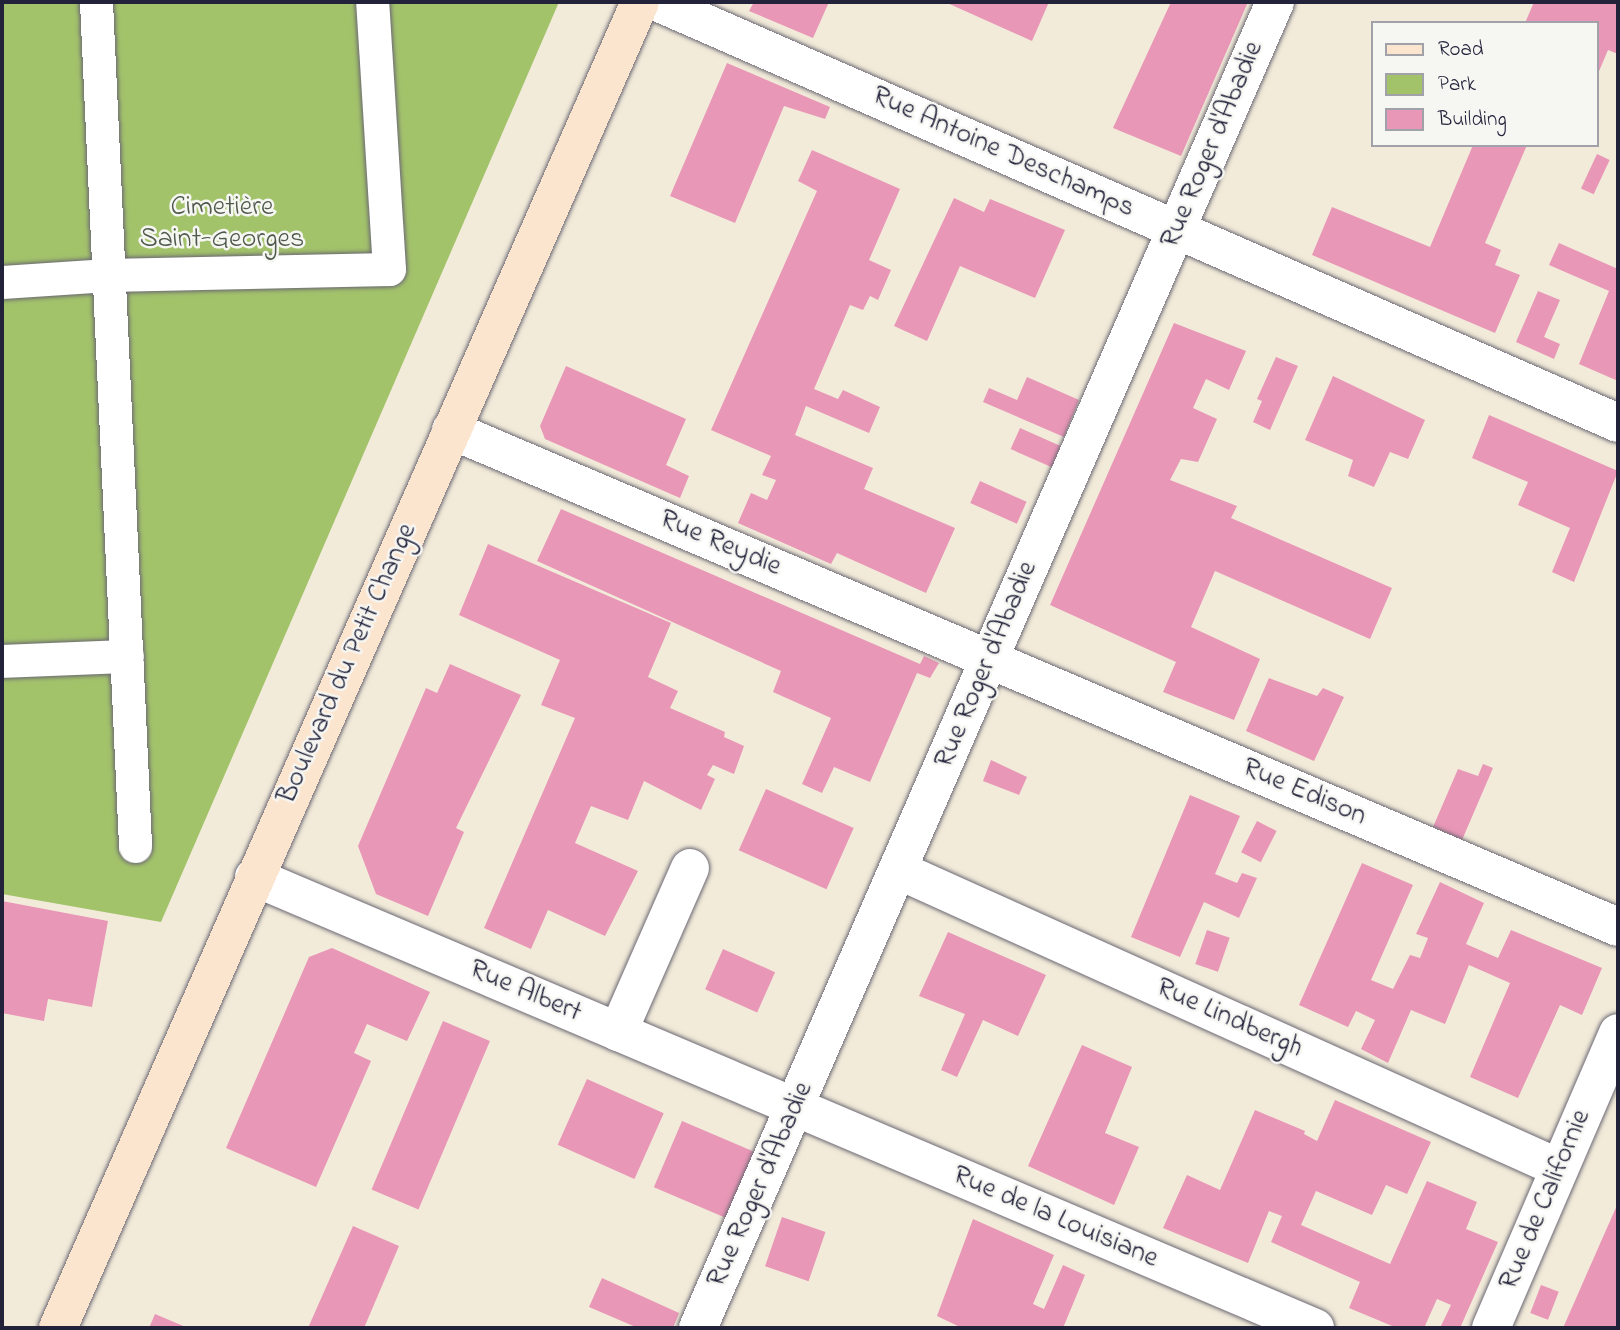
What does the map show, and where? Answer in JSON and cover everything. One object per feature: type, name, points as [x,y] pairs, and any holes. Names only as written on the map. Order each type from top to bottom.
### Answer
[{"type":"main road","name":"Boulevard du Petit Change","points":[[58,1328],[640,2]]},
{"type":"street","name":"Rue Antoine Deschamps","points":[[657,2],[1618,423]]},
{"type":"street","name":"Rue Roger d'Abadie","points":[[698,1328],[1275,2]]},
{"type":"street","name":"Rue Reydie","points":[[451,430],[990,659]]},
{"type":"street","name":"Rue Edison","points":[[990,659],[1618,927]]},
{"type":"street","points":[[618,1032],[690,869]]},
{"type":"street","name":"Rue Lindbergh","points":[[898,870],[1559,1168]]},
{"type":"street","name":"Rue Albert","points":[[254,877],[795,1107]]},
{"type":"street","name":"Rue de Californie","points":[[1490,1328],[1618,1033]]},
{"type":"street","name":"Rue de la Louisiane","points":[[795,1107],[1315,1328]]},
{"type":"lane","points":[[96,2],[135,846]]},
{"type":"lane","points":[[2,282],[108,275],[389,269],[372,2]]},
{"type":"lane","points":[[2,661],[127,656]]},
{"type":"green space","name":"Cimetière Saint-Georges","points":[[2,2],[559,2],[161,922],[2,894]]},
{"type":"building","points":[[754,2],[829,2],[813,38],[749,11]]},
{"type":"building","points":[[945,2],[1049,2],[1032,41]]},
{"type":"building","points":[[1171,2],[1248,2],[1181,156],[1113,128]]},
{"type":"building","points":[[1534,2],[1618,2],[1618,54],[1608,50],[1599,71],[1599,21],[1526,21]]},
{"type":"building","points":[[727,63],[830,107],[825,119],[784,106],[735,223],[670,196]]},
{"type":"building","points":[[1472,147],[1526,147],[1485,243],[1501,250],[1495,265],[1520,275],[1495,333],[1312,255],[1332,207],[1430,247]]},
{"type":"building","points":[[812,150],[900,189],[869,260],[891,270],[878,300],[870,296],[863,310],[850,305],[814,389],[838,399],[843,390],[880,407],[869,433],[806,406],[795,435],[873,468],[864,489],[955,528],[926,593],[837,553],[831,564],[738,523],[751,493],[767,500],[776,480],[762,475],[771,456],[711,430],[817,191],[798,181]]},
{"type":"building","points":[[1597,154],[1610,160],[1594,194],[1581,188]]},
{"type":"building","points":[[954,198],[984,212],[990,199],[1065,230],[1035,298],[960,266],[927,341],[894,326]]},
{"type":"building","points":[[1559,243],[1618,269],[1618,381],[1579,364],[1609,291],[1549,265]]},
{"type":"building","points":[[1538,291],[1560,300],[1544,337],[1560,344],[1554,359],[1516,342]]},
{"type":"building","points":[[1174,323],[1246,351],[1229,390],[1206,379],[1193,408],[1217,419],[1198,462],[1181,459],[1170,480],[1237,506],[1231,518],[1392,588],[1370,639],[1215,571],[1191,627],[1260,659],[1234,720],[1163,692],[1176,662],[1050,605]]},
{"type":"building","points":[[1276,357],[1298,366],[1270,430],[1253,422],[1262,401],[1257,399]]},
{"type":"building","points":[[566,366],[686,419],[666,465],[689,476],[680,498],[545,439],[540,426]]},
{"type":"building","points":[[1333,376],[1425,420],[1408,459],[1390,452],[1374,487],[1348,476],[1353,460],[1305,440]]},
{"type":"building","points":[[1027,377],[1079,400],[1064,437],[983,402],[989,388],[1017,400]]},
{"type":"building","points":[[1489,415],[1618,471],[1574,582],[1552,572],[1570,528],[1518,505],[1528,482],[1472,458]]},
{"type":"building","points":[[1020,428],[1061,446],[1052,467],[1011,449]]},
{"type":"building","points":[[980,481],[1027,502],[1017,524],[970,503]]},
{"type":"building","points":[[561,509],[920,664],[924,656],[939,663],[930,678],[917,673],[870,782],[834,767],[822,793],[802,784],[831,718],[773,692],[781,671],[537,561]]},
{"type":"building","points":[[488,544],[671,623],[648,677],[678,691],[670,708],[725,732],[724,737],[744,746],[734,774],[713,765],[707,775],[715,779],[701,810],[644,781],[628,820],[591,806],[575,843],[638,871],[605,936],[548,910],[531,949],[484,928],[575,718],[541,705],[560,660],[459,615]]},
{"type":"building","points":[[450,664],[521,695],[456,828],[464,832],[428,916],[376,894],[358,846],[426,688],[437,693]]},
{"type":"building","points":[[1269,678],[1317,696],[1323,688],[1344,697],[1314,761],[1246,731]]},
{"type":"building","points":[[991,760],[1027,777],[1019,795],[983,781]]},
{"type":"building","points":[[1483,764],[1493,768],[1462,840],[1433,827],[1458,769],[1478,776]]},
{"type":"building","points":[[766,789],[854,828],[826,889],[739,850]]},
{"type":"building","points":[[1190,795],[1240,816],[1215,874],[1237,883],[1242,873],[1257,878],[1239,918],[1204,902],[1180,957],[1131,937]]},
{"type":"building","points":[[1257,821],[1277,831],[1261,862],[1241,852]]},
{"type":"building","points":[[1362,863],[1413,885],[1371,980],[1393,989],[1410,955],[1420,958],[1428,938],[1416,934],[1440,882],[1484,903],[1466,944],[1498,958],[1511,930],[1602,968],[1582,1015],[1560,1005],[1518,1098],[1470,1077],[1510,983],[1469,965],[1445,1024],[1411,1010],[1388,1063],[1361,1049],[1375,1020],[1356,1011],[1348,1027],[1299,1005]]},
{"type":"building","points":[[2,901],[108,921],[92,1007],[48,999],[44,1021],[2,1013]]},
{"type":"building","points":[[1207,930],[1230,938],[1218,972],[1195,964]]},
{"type":"building","points":[[948,932],[1046,975],[1018,1036],[983,1020],[957,1077],[941,1070],[965,1014],[919,996]]},
{"type":"building","points":[[332,948],[430,992],[407,1041],[367,1024],[354,1053],[371,1061],[316,1187],[226,1148],[309,957]]},
{"type":"building","points":[[723,949],[775,972],[757,1012],[705,989]]},
{"type":"building","points":[[443,1021],[490,1041],[418,1209],[371,1189]]},
{"type":"building","points":[[1082,1045],[1132,1067],[1105,1133],[1139,1147],[1114,1205],[1028,1166]]},
{"type":"building","points":[[587,1079],[664,1113],[634,1179],[558,1145]]},
{"type":"building","points":[[1335,1100],[1431,1142],[1407,1194],[1386,1185],[1372,1215],[1316,1191],[1301,1225],[1390,1264],[1427,1181],[1477,1202],[1466,1229],[1498,1242],[1460,1328],[1440,1328],[1451,1305],[1437,1299],[1424,1328],[1397,1328],[1349,1308],[1360,1282],[1271,1242],[1282,1216],[1269,1211],[1248,1263],[1163,1228],[1187,1175],[1220,1190],[1255,1110],[1305,1131],[1304,1134],[1317,1141]]},
{"type":"building","points":[[682,1121],[757,1153],[728,1219],[654,1187]]},
{"type":"building","points":[[1618,1203],[1618,1328],[1563,1328],[1599,1246]]},
{"type":"building","points":[[782,1217],[825,1232],[809,1281],[765,1266]]},
{"type":"building","points":[[973,1219],[1054,1255],[1033,1304],[1044,1309],[1063,1265],[1085,1275],[1063,1328],[962,1328],[937,1316]]},
{"type":"building","points":[[353,1226],[399,1246],[364,1328],[308,1328]]},
{"type":"building","points":[[602,1278],[679,1313],[673,1328],[638,1328],[589,1307]]},
{"type":"building","points":[[1541,1285],[1559,1292],[1548,1320],[1530,1313]]},
{"type":"building","points":[[155,1314],[188,1328],[149,1328]]}]
